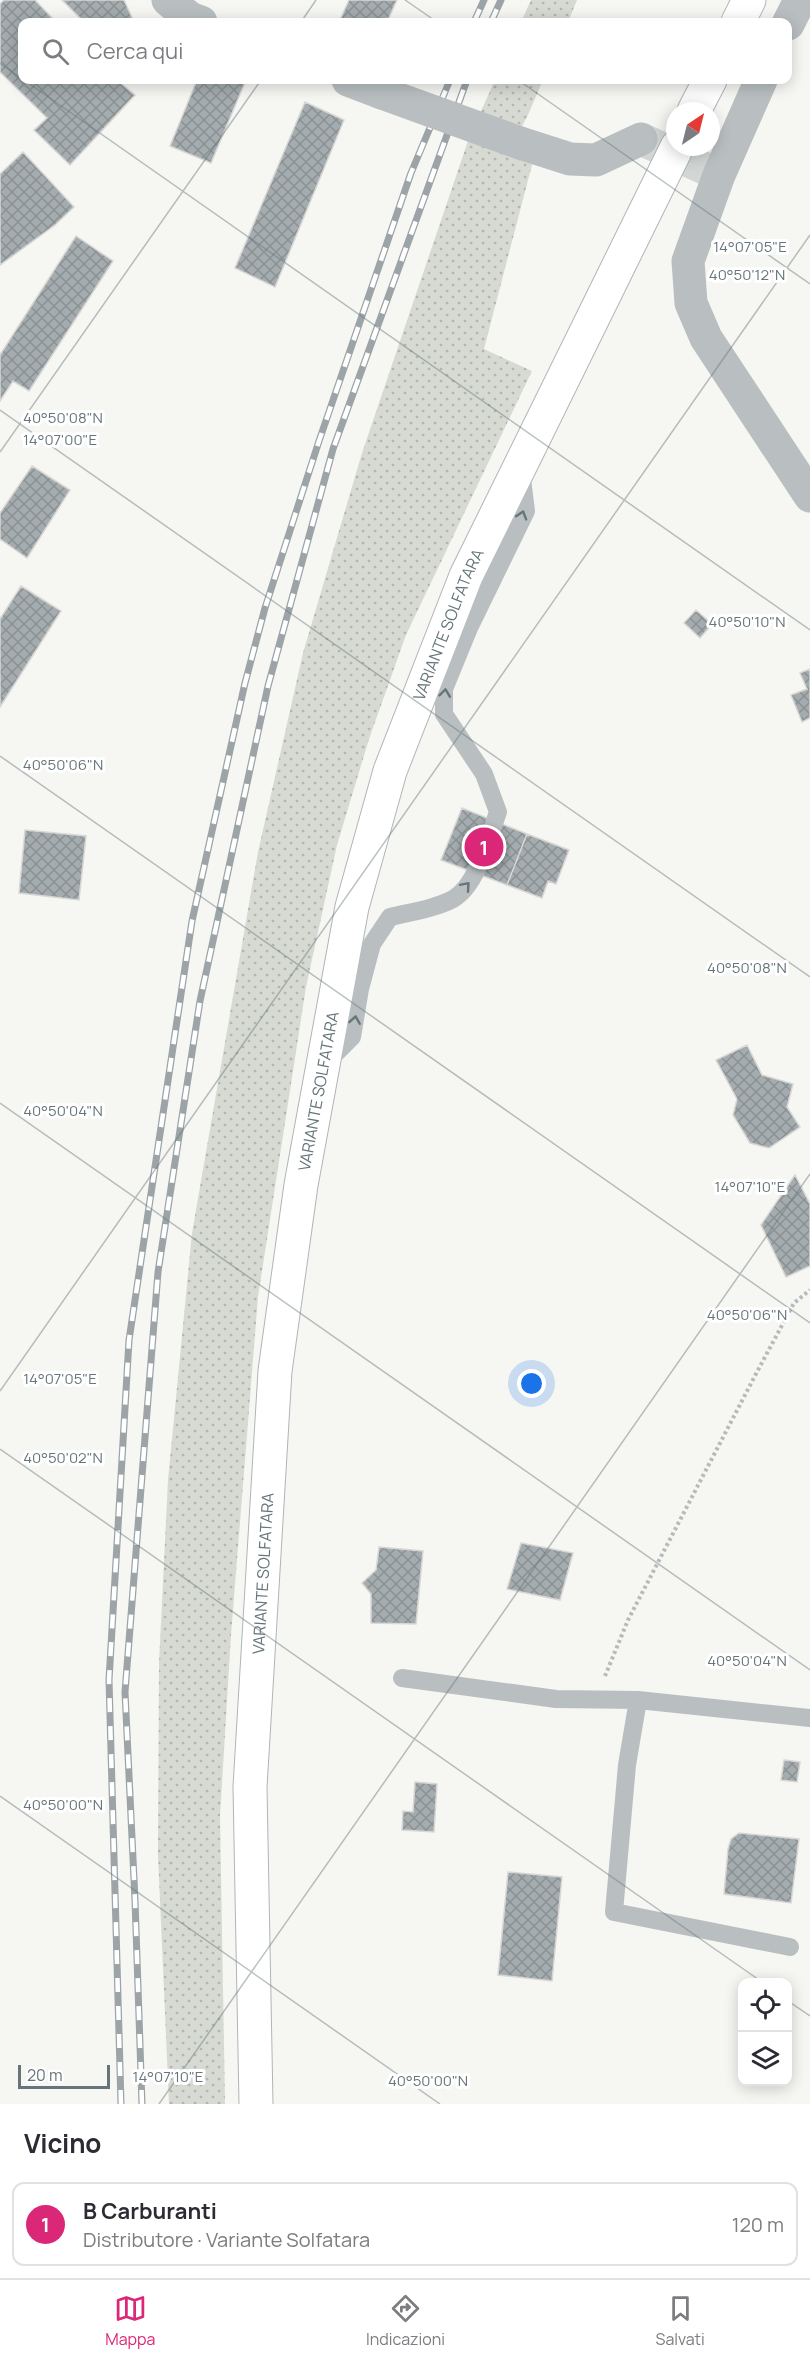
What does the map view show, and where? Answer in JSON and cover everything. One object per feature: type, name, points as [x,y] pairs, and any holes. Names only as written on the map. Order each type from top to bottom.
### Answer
[{"type":"main road","points":[[740,18],[749,0]]},
{"type":"main road","points":[[699,102],[708,84]]},
{"type":"main road","name":"VARIANTE SOLFATARA","points":[[256,2104],[250,1787],[275,1371],[301,1185],[352,907],[390,771],[466,576],[673,156]]},
{"type":"street","points":[[168,0],[190,18]]},
{"type":"street","points":[[791,18],[801,0]]},
{"type":"street","points":[[358,84],[570,159],[596,160],[642,139]]},
{"type":"street","points":[[759,84],[719,175],[688,261],[691,303],[706,338],[810,496]]},
{"type":"lane","points":[[323,1066],[352,1037],[360,989],[372,944],[390,917],[423,910],[455,898],[472,881],[498,812],[484,774],[444,714],[444,689],[469,628],[526,511],[520,466]]},
{"type":"lane","points":[[402,1678],[556,1699],[638,1700],[810,1719]]},
{"type":"lane","points":[[638,1700],[627,1765],[614,1912],[790,1947]]},
{"type":"path","points":[[595,1699],[628,1620],[758,1370],[794,1303],[810,1290]]},
{"type":"shaded area","points":[[531,0],[577,0],[570,18],[523,18]]},
{"type":"shaded area","points":[[493,84],[541,84],[508,152],[533,161],[484,349],[532,371],[406,635],[369,739],[337,845],[306,987],[258,1297],[231,1635],[220,1816],[225,2104],[169,2104],[158,1855],[159,1663],[168,1480],[192,1233],[258,852],[303,653],[362,453],[469,138]]},
{"type":"building","points":[[4,0],[35,0],[52,18],[18,18],[18,84],[122,84],[135,95],[70,165],[34,130],[47,118],[0,72],[0,4]]},
{"type":"building","points":[[62,0],[124,0],[132,18],[80,18]]},
{"type":"building","points":[[349,0],[397,0],[389,18],[341,18]]},
{"type":"building","points":[[195,84],[244,84],[211,163],[170,146]]},
{"type":"building","points":[[305,102],[344,120],[275,287],[235,268]]},
{"type":"building","points":[[23,152],[74,207],[55,225],[0,265],[0,174]]},
{"type":"building","points":[[76,236],[113,261],[29,391],[13,381],[0,401],[0,355]]},
{"type":"building","points":[[32,466],[70,490],[27,558],[0,539],[0,513]]},
{"type":"building","points":[[21,586],[61,611],[0,707],[0,619]]},
{"type":"building","points":[[696,610],[712,624],[700,638],[684,623]]},
{"type":"building","points":[[810,669],[810,718],[802,722],[791,695],[807,689],[800,673]]},
{"type":"building","points":[[462,808],[527,834],[507,885],[441,860]]},
{"type":"building","points":[[25,830],[86,836],[79,900],[19,893]]},
{"type":"building","points":[[527,834],[569,850],[556,884],[548,881],[542,898],[507,885]]},
{"type":"building","points":[[747,1045],[762,1075],[793,1084],[787,1107],[800,1127],[769,1148],[750,1143],[733,1115],[737,1099],[716,1060]]},
{"type":"building","points":[[795,1175],[810,1204],[810,1266],[786,1277],[761,1225]]},
{"type":"building","points":[[521,1543],[573,1553],[560,1600],[507,1589]]},
{"type":"building","points":[[379,1547],[423,1551],[416,1624],[371,1623],[371,1594],[362,1583],[376,1570]]},
{"type":"building","points":[[784,1760],[800,1762],[797,1782],[781,1780]]},
{"type":"building","points":[[415,1782],[437,1784],[434,1832],[402,1830],[403,1811],[413,1812]]},
{"type":"building","points":[[739,1833],[799,1839],[791,1903],[724,1894],[728,1849],[731,1839]]},
{"type":"building","points":[[508,1872],[562,1877],[552,1981],[498,1975]]},
{"type":"tunnel","points":[[641,139],[719,175]]},
{"type":"railway","points":[[476,18],[484,0]]},
{"type":"railway","points":[[493,18],[501,0]]},
{"type":"railway","points":[[121,2104],[109,1680],[129,1340],[192,921],[245,683],[265,608],[319,441],[411,173],[448,84]]},
{"type":"railway","points":[[142,2104],[125,1692],[158,1272],[200,1001],[268,686],[333,449],[466,84]]},
{"type":"place","name":"B Carburanti","points":[[484,847]]}]
